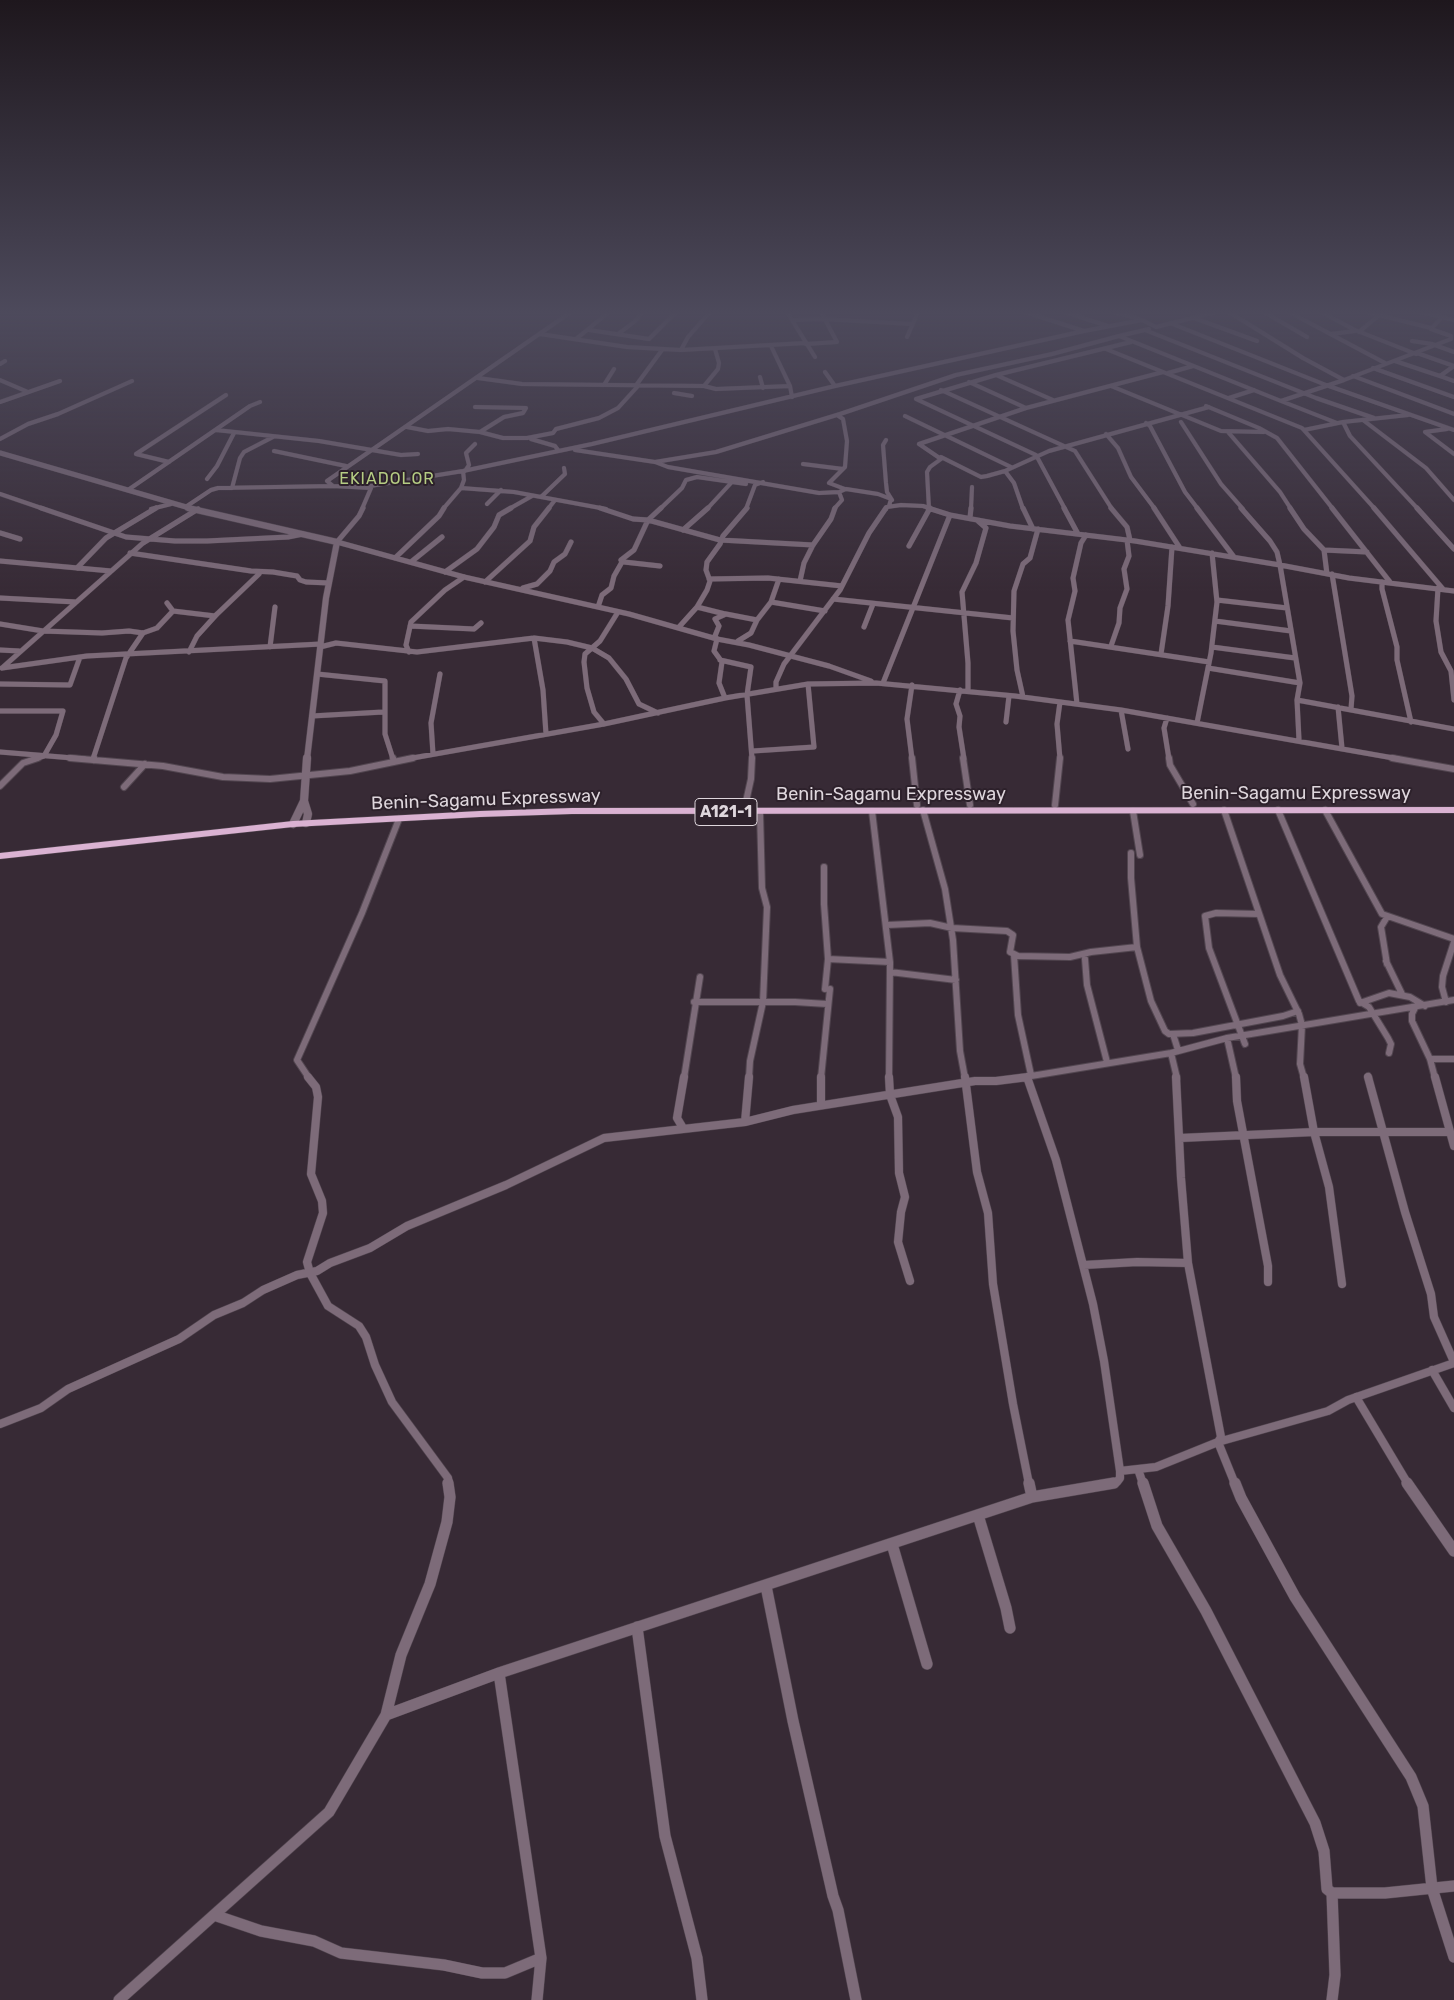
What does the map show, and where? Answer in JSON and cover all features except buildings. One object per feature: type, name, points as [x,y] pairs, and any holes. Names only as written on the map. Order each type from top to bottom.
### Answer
[{"type":"highway","name":"A121-1","points":[[307,821],[471,809],[592,806],[920,808],[970,805],[1454,804]]},
{"type":"highway","name":"Benin-Sagamu Expressway","points":[[0,856],[294,822],[399,819],[480,814],[872,811],[920,808],[1454,810]]},
{"type":"highway","name":"A121-1","points":[[0,850],[294,822]]},
{"type":"street","points":[[0,439],[28,424],[77,405]]},
{"type":"street","points":[[169,462],[136,454],[210,405]]},
{"type":"street","points":[[128,490],[252,405]]},
{"type":"street","points":[[313,486],[327,481],[346,466],[438,405]]},
{"type":"street","points":[[407,427],[428,431],[448,429],[480,432],[503,438],[527,438],[546,435],[563,427],[599,418],[620,405]]},
{"type":"street","points":[[187,506],[211,490],[370,486],[464,471],[570,449],[756,405]]},
{"type":"street","points":[[655,462],[716,452],[866,405]]},
{"type":"street","points":[[929,405],[1037,456],[1078,534]]},
{"type":"street","points":[[974,405],[1075,451],[1107,503],[1127,527],[1129,556],[1124,569],[1127,588],[1120,608],[1119,623],[1111,646]]},
{"type":"street","points":[[1020,405],[1026,408]]},
{"type":"street","points":[[1035,405],[917,445],[981,477],[1005,471],[1037,456],[1106,434],[1207,406],[1278,438],[1390,582]]},
{"type":"street","points":[[1157,405],[1228,432],[1264,432]]},
{"type":"street","points":[[1247,405],[1297,425],[1304,430],[1365,497],[1441,588],[1436,621],[1441,652],[1452,671],[1454,697]]},
{"type":"street","points":[[1292,405],[1337,423]]},
{"type":"street","points":[[1338,405],[1374,418]]},
{"type":"street","points":[[1386,405],[1452,430]]},
{"type":"street","points":[[1431,405],[1454,414]]},
{"type":"street","points":[[475,406],[526,408],[523,413],[504,417],[480,432]]},
{"type":"street","points":[[1177,414],[1224,488],[1270,541],[1276,552],[1280,564],[1300,683],[1297,700],[1299,740]]},
{"type":"street","points":[[1304,430],[1343,422],[1411,414]]},
{"type":"street","points":[[821,490],[843,470],[847,441],[842,419],[837,415]]},
{"type":"street","points":[[905,416],[1011,467]]},
{"type":"street","points":[[1363,420],[1426,468],[1454,500]]},
{"type":"street","points":[[1343,422],[1350,436],[1454,549]]},
{"type":"street","points":[[1146,423],[1150,426],[1185,492],[1234,557]]},
{"type":"street","points":[[216,430],[318,441],[401,455],[418,454]]},
{"type":"street","points":[[1452,430],[1425,432],[1454,454]]},
{"type":"street","points":[[1228,432],[1280,492],[1304,529],[1324,550],[1352,696],[1351,709]]},
{"type":"street","points":[[207,479],[217,466],[234,433]]},
{"type":"street","points":[[1106,434],[1113,440],[1131,477],[1167,526],[1180,548]]},
{"type":"street","points":[[232,488],[240,458],[244,452],[274,437]]},
{"type":"street","points":[[527,438],[555,446],[558,450]]},
{"type":"street","points":[[776,689],[779,673],[842,586],[869,533],[889,506],[891,499],[887,492],[883,452],[883,445],[886,440]]},
{"type":"street","points":[[395,558],[439,516],[448,502],[461,488],[464,480],[464,471],[469,466],[466,453],[475,444]]},
{"type":"street","points":[[570,449],[655,462],[678,469],[819,492],[839,492],[846,489]]},
{"type":"street","points":[[274,451],[346,466]]},
{"type":"street","points":[[0,453],[171,504],[187,506],[337,542],[464,577],[598,607],[679,627],[717,639],[735,641],[791,656],[876,683]]},
{"type":"street","points":[[909,546],[930,508],[927,472],[941,457]]},
{"type":"street","points":[[803,464],[843,470]]},
{"type":"street","points":[[541,497],[564,474],[564,468]]},
{"type":"street","points":[[1005,471],[1014,483],[1020,502],[1035,529],[1030,558],[1023,564],[1014,591],[1013,618],[1016,661],[1023,697]]},
{"type":"street","points":[[692,472],[697,477]]},
{"type":"street","points":[[598,607],[602,595],[611,588],[624,557],[634,550],[648,520],[682,488],[686,480],[697,477],[755,485],[763,482]]},
{"type":"street","points":[[327,481],[333,486]]},
{"type":"street","points":[[684,530],[704,513],[731,483]]},
{"type":"street","points":[[829,483],[846,489],[878,494],[902,505]]},
{"type":"street","points":[[679,627],[697,607],[707,590],[710,581],[706,570],[707,562],[720,544],[720,540],[745,512],[755,485]]},
{"type":"street","points":[[307,821],[304,801],[305,776],[329,583],[337,542],[359,516],[371,488],[370,486]]},
{"type":"street","points":[[461,488],[502,490],[606,509],[633,519],[648,520],[720,540],[813,546]]},
{"type":"street","points":[[972,488],[972,518]]},
{"type":"street","points":[[487,504],[502,490]]},
{"type":"street","points":[[800,580],[804,563],[831,519],[834,509],[842,500],[839,492]]},
{"type":"street","points":[[0,494],[141,541]]},
{"type":"street","points":[[445,572],[477,549],[494,527],[500,515],[532,496]]},
{"type":"street","points":[[484,582],[530,542],[534,527],[555,500]]},
{"type":"street","points":[[77,568],[106,538],[154,507],[171,504]]},
{"type":"street","points":[[889,506],[902,505],[930,508],[950,515],[993,523],[1129,540],[1280,564],[1329,574],[1454,590]]},
{"type":"street","points":[[1,669],[130,554],[141,541],[171,527],[198,509]]},
{"type":"street","points":[[883,683],[950,515]]},
{"type":"street","points":[[972,518],[986,528]]},
{"type":"street","points":[[968,691],[968,663],[962,592],[976,563],[986,528],[993,523]]},
{"type":"street","points":[[0,533],[20,539]]},
{"type":"street","points":[[149,538],[175,541],[207,541],[288,537],[303,534]]},
{"type":"street","points":[[1077,704],[1068,620],[1075,591],[1073,578],[1081,542],[1086,535]]},
{"type":"street","points":[[411,562],[442,537]]},
{"type":"street","points":[[518,589],[532,587],[537,584],[550,571],[554,562],[565,554],[571,542]]},
{"type":"street","points":[[1161,654],[1168,606],[1172,547]]},
{"type":"street","points":[[1324,550],[1367,552]]},
{"type":"street","points":[[1197,723],[1212,647],[1217,600],[1212,553]]},
{"type":"street","points":[[130,554],[259,573],[297,576],[300,580],[306,582],[329,583]]},
{"type":"street","points":[[0,561],[111,571]]},
{"type":"street","points":[[622,562],[660,566]]},
{"type":"street","points":[[190,652],[197,636],[259,573]]},
{"type":"street","points":[[409,652],[406,645],[411,622],[445,590],[464,577]]},
{"type":"street","points":[[709,579],[800,580],[842,586]]},
{"type":"street","points":[[735,641],[744,639],[751,633],[771,602],[779,579]]},
{"type":"street","points":[[1382,582],[1382,590],[1397,647],[1396,660],[1411,722]]},
{"type":"street","points":[[0,598],[76,602]]},
{"type":"street","points":[[833,599],[1013,618]]},
{"type":"street","points":[[1217,600],[1287,608]]},
{"type":"street","points":[[771,602],[824,611]]},
{"type":"street","points":[[167,603],[173,610],[215,616]]},
{"type":"street","points":[[864,628],[873,604]]},
{"type":"street","points":[[270,647],[274,607]]},
{"type":"street","points":[[697,607],[758,620]]},
{"type":"street","points":[[1,625],[43,631],[102,633],[129,630],[143,633],[157,628],[173,610]]},
{"type":"street","points":[[604,724],[594,712],[587,688],[585,654],[604,634],[618,612]]},
{"type":"street","points":[[725,698],[720,688],[722,667],[714,651],[717,639],[715,636],[719,626],[714,619],[726,614]]},
{"type":"street","points":[[1215,621],[1291,631]]},
{"type":"street","points":[[410,626],[474,629],[481,623]]},
{"type":"street","points":[[93,760],[126,658],[143,633]]},
{"type":"street","points":[[534,638],[543,690],[546,734]]},
{"type":"street","points":[[1,669],[80,657],[130,653],[190,652],[336,643],[409,652],[434,652],[545,638],[592,648],[609,658],[626,679],[640,704],[658,713]]},
{"type":"street","points":[[1070,641],[1161,654],[1300,683]]},
{"type":"street","points":[[1212,647],[1295,658]]},
{"type":"street","points":[[0,650],[19,651]]},
{"type":"street","points":[[0,684],[70,685],[80,657]]},
{"type":"street","points":[[720,660],[751,666],[747,694],[753,751],[751,779],[745,806]]},
{"type":"street","points":[[317,674],[385,681],[384,734],[394,762]]},
{"type":"street","points":[[433,754],[431,723],[440,674]]},
{"type":"street","points":[[0,752],[145,764],[223,777],[270,780],[350,771],[433,754],[604,724],[776,689],[808,684],[883,683],[1023,697],[1121,710],[1299,740],[1454,769]]},
{"type":"street","points":[[753,751],[814,747],[808,684]]},
{"type":"street","points":[[912,685],[912,698],[907,712],[907,719],[920,808],[945,889],[952,928],[960,1051],[966,1082],[977,1172],[988,1213],[993,1284],[1012,1404],[1032,1497]]},
{"type":"street","points":[[912,698],[925,687]]},
{"type":"street","points":[[960,690],[956,704],[960,716],[959,727],[970,805]]},
{"type":"street","points":[[1006,722],[1009,696]]},
{"type":"street","points":[[1297,700],[1454,729]]},
{"type":"street","points":[[1055,805],[1061,766],[1057,724],[1060,702]]},
{"type":"street","points":[[1338,707],[1342,748]]},
{"type":"street","points":[[1121,710],[1128,749]]},
{"type":"street","points":[[0,711],[63,711],[56,735],[44,756],[23,763],[0,786]]},
{"type":"street","points":[[312,716],[383,712]]},
{"type":"street","points":[[1167,718],[1164,728],[1170,764],[1193,804]]},
{"type":"street","points":[[124,787],[145,764]]},
{"type":"street","points":[[294,822],[304,801]]},
{"type":"street","points":[[1133,810],[1140,855]]},
{"type":"street","points":[[1224,810],[1280,975],[1298,1011],[1302,1026],[1300,1064],[1307,1087],[1322,1167],[1330,1186],[1342,1284]]},
{"type":"street","points":[[1278,810],[1367,1006],[1391,1044],[1389,1053]]},
{"type":"street","points":[[1325,810],[1379,910],[1386,917],[1454,940],[1443,976],[1442,986],[1450,1001],[1415,1008],[1367,1006]]},
{"type":"street","points":[[872,811],[890,962],[891,1022],[888,1067],[890,1095],[898,1117],[899,1172],[905,1196],[901,1212],[898,1242],[910,1281]]},
{"type":"street","points":[[745,1122],[750,1061],[763,1002],[767,907],[762,888],[760,812]]},
{"type":"street","points":[[119,2000],[329,1812],[386,1715],[401,1655],[430,1584],[447,1522],[450,1497],[448,1478],[392,1402],[359,1326],[328,1306],[310,1273],[307,1262],[323,1213],[322,1201],[311,1174],[318,1097],[316,1087],[297,1060],[362,913],[399,819]]},
{"type":"street","points":[[1131,853],[1131,878],[1137,947],[1151,1002],[1165,1031],[1173,1034],[1193,1033],[1298,1011]]},
{"type":"street","points":[[820,1106],[828,959],[824,904],[824,867]]},
{"type":"street","points":[[1245,1044],[1209,948],[1205,916],[1216,913],[1259,914]]},
{"type":"street","points":[[1386,917],[1381,928],[1387,964]]},
{"type":"street","points":[[887,925],[930,923],[952,928],[995,930],[1011,933],[1013,937],[1009,949],[1014,955],[1018,1015],[1031,1075],[1026,1077]]},
{"type":"street","points":[[1014,955],[1070,957],[1091,952],[1137,947]]},
{"type":"street","points":[[1382,954],[1402,994]]},
{"type":"street","points":[[828,959],[890,962]]},
{"type":"street","points":[[1085,959],[1087,985],[1107,1062]]},
{"type":"street","points":[[1213,965],[1245,1044]]},
{"type":"street","points":[[890,972],[956,980]]},
{"type":"street","points":[[683,1128],[677,1118],[694,1002],[700,977]]},
{"type":"street","points":[[0,1424],[41,1408],[64,1391],[179,1339],[214,1315],[243,1303],[263,1290],[297,1275],[310,1273],[370,1248],[407,1226],[506,1185],[604,1138],[745,1122],[793,1110],[966,1082],[1026,1077],[1174,1052],[1226,1038],[1302,1026],[1367,1006],[1389,993],[1402,994],[1425,1006]]},
{"type":"street","points":[[694,1002],[827,1004]]},
{"type":"street","points":[[1415,1008],[1412,1014],[1412,1021],[1430,1059],[1454,1146]]},
{"type":"street","points":[[1271,1018],[1275,1029]]},
{"type":"street","points":[[1237,1025],[1245,1044]]},
{"type":"street","points":[[1237,1025],[1242,1035]]},
{"type":"street","points":[[1173,1034],[1178,1084],[1188,1263],[1220,1437],[1218,1442],[1242,1498],[1295,1597],[1410,1777],[1423,1806],[1432,1888],[1454,1957]]},
{"type":"street","points":[[1226,1038],[1237,1082],[1237,1101],[1268,1266],[1268,1282]]},
{"type":"street","points":[[1430,1059],[1454,1059]]},
{"type":"street","points":[[1120,1471],[1156,1467],[1218,1442],[1328,1411],[1356,1397],[1454,1362],[1437,1327],[1431,1294],[1404,1212],[1368,1076]]},
{"type":"street","points":[[386,1715],[499,1673],[1032,1497],[1117,1482],[1120,1478],[1120,1471],[1104,1361],[1084,1265],[1056,1160],[1026,1077]]},
{"type":"street","points":[[1180,1138],[1314,1132],[1450,1132]]},
{"type":"street","points":[[1084,1265],[1137,1262],[1188,1263]]},
{"type":"street","points":[[1432,1370],[1454,1408]]},
{"type":"street","points":[[1356,1397],[1412,1490],[1454,1551]]},
{"type":"street","points":[[1138,1469],[1157,1526],[1206,1611],[1315,1823],[1324,1851],[1327,1889],[1332,1893],[1385,1893],[1454,1886]]},
{"type":"street","points":[[978,1516],[1006,1608],[1010,1628]]},
{"type":"street","points":[[892,1544],[927,1664]]},
{"type":"street","points":[[766,1586],[793,1721],[833,1896],[838,1910],[856,2000]]},
{"type":"street","points":[[638,1627],[665,1836],[697,1958],[702,2000]]},
{"type":"street","points":[[499,1673],[542,1958],[537,2000]]},
{"type":"street","points":[[1332,1893],[1335,1975],[1332,2000]]},
{"type":"street","points":[[214,1915],[261,1931],[314,1941],[341,1953],[370,1958],[444,1965],[482,1973],[505,1973],[542,1958]]},
{"type":"district","name":"EKIADOLOR","points":[[387,479]]}]
